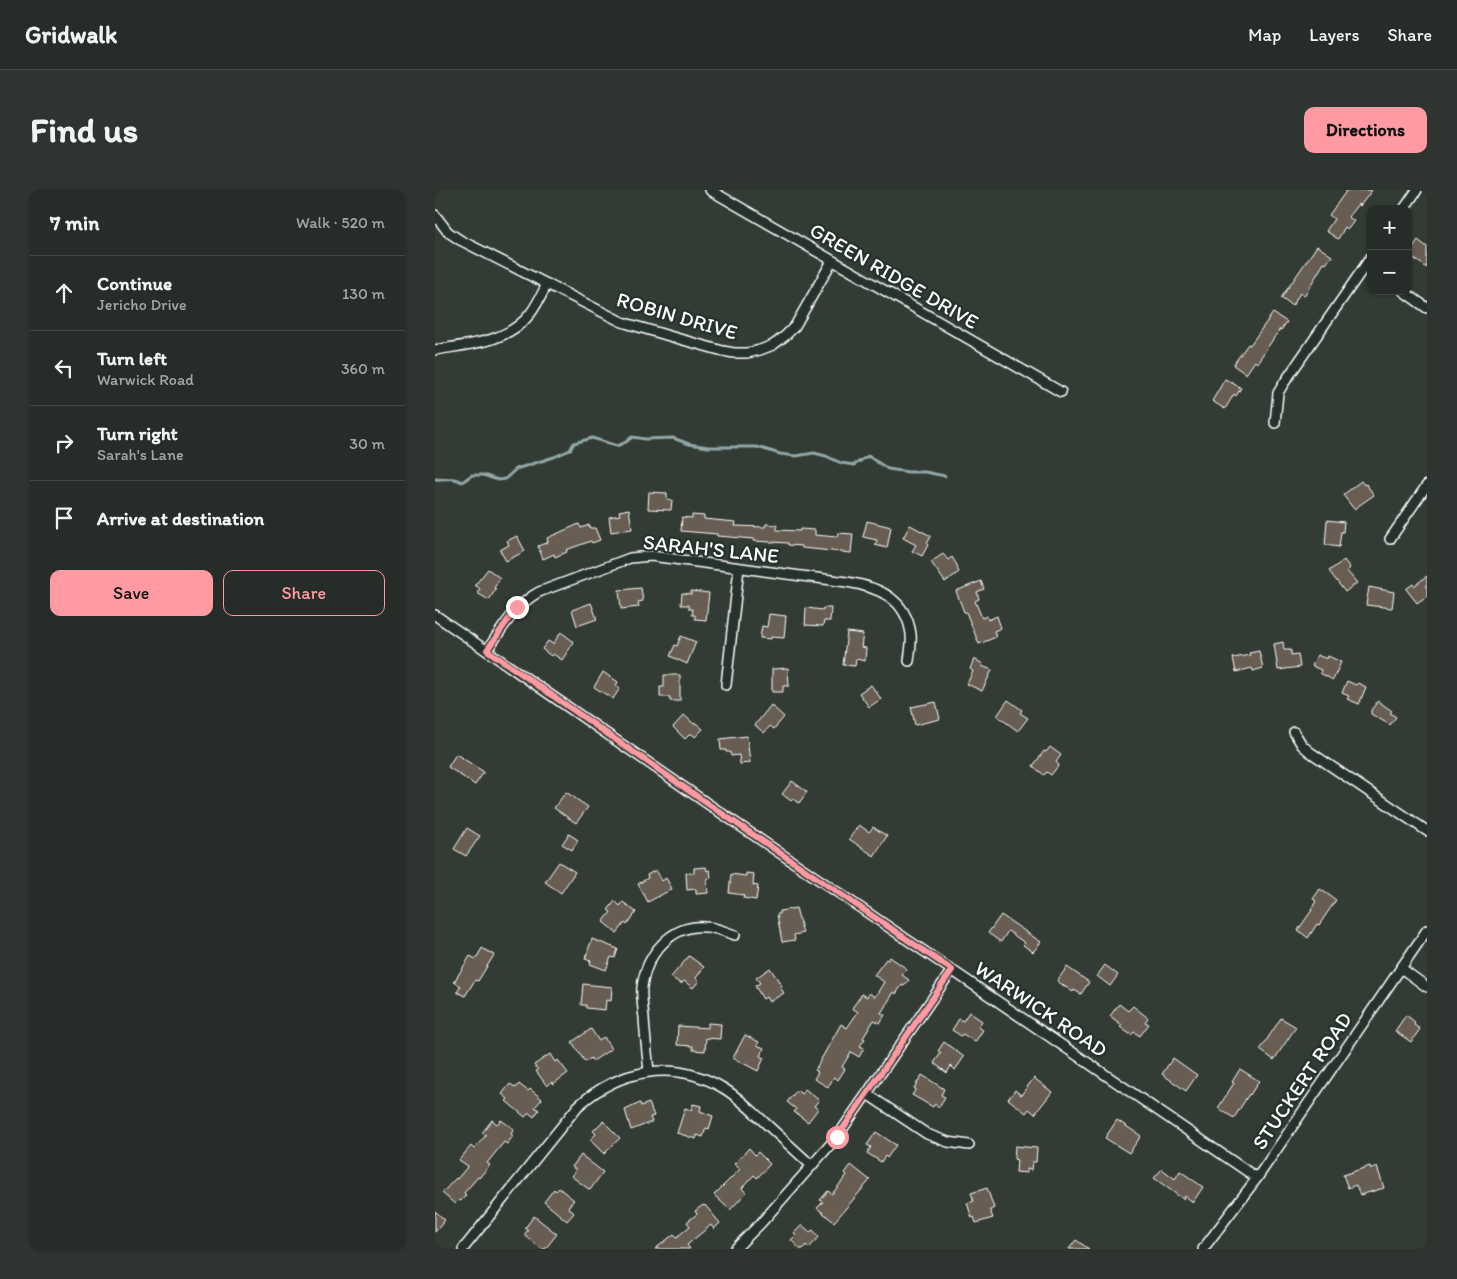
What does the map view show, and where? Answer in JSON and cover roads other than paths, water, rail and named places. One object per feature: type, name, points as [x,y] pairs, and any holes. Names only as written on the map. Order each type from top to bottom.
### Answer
[{"type":"street","name":"GREEN RIDGE DRIVE","points":[[710,190],[1061,392]]},
{"type":"street","points":[[1407,205],[1417,190]]},
{"type":"street","name":"ROBIN DRIVE","points":[[435,215],[449,232],[460,240],[622,322],[723,351],[747,353],[761,350],[773,345],[785,336],[795,326],[832,261]]},
{"type":"street","points":[[1275,423],[1279,393],[1284,383],[1367,268]]},
{"type":"street","points":[[435,350],[490,340],[514,330],[531,313],[547,284]]},
{"type":"street","points":[[1409,295],[1427,308]]},
{"type":"street","points":[[1390,539],[1427,485]]},
{"type":"street","name":"SARAH'S LANE","points":[[487,650],[517,607],[530,596],[630,558],[651,556],[865,585],[884,593],[902,608],[912,636],[909,661]]},
{"type":"street","points":[[726,685],[739,568]]},
{"type":"street","name":"WARWICK ROAD","points":[[435,615],[708,804],[1257,1178]]},
{"type":"street","points":[[1294,732],[1302,745],[1310,752],[1427,831]]},
{"type":"street","points":[[649,1071],[642,988],[644,974],[649,961],[664,942],[679,931],[693,927],[704,927],[716,928],[735,935]]},
{"type":"street","name":"STUCKERT ROAD","points":[[1203,1249],[1257,1178],[1427,930]]},
{"type":"street","points":[[1401,968],[1427,987]]},
{"type":"street","points":[[735,1249],[761,1223],[837,1137],[952,970]]},
{"type":"street","points":[[463,1249],[578,1106],[596,1092],[615,1081],[635,1074],[662,1071],[694,1076],[712,1082],[739,1099],[812,1166]]},
{"type":"street","points":[[867,1094],[927,1134],[947,1142],[969,1145]]},
{"type":"waterway","points":[[435,479],[452,479],[462,482],[472,475],[483,475],[498,480],[505,479],[516,469],[570,450],[574,443],[592,438],[617,446],[632,437],[645,439],[673,438],[689,444],[708,447],[757,447],[780,454],[796,456],[814,453],[841,463],[854,465],[868,456],[888,469],[925,472],[945,476]]}]
